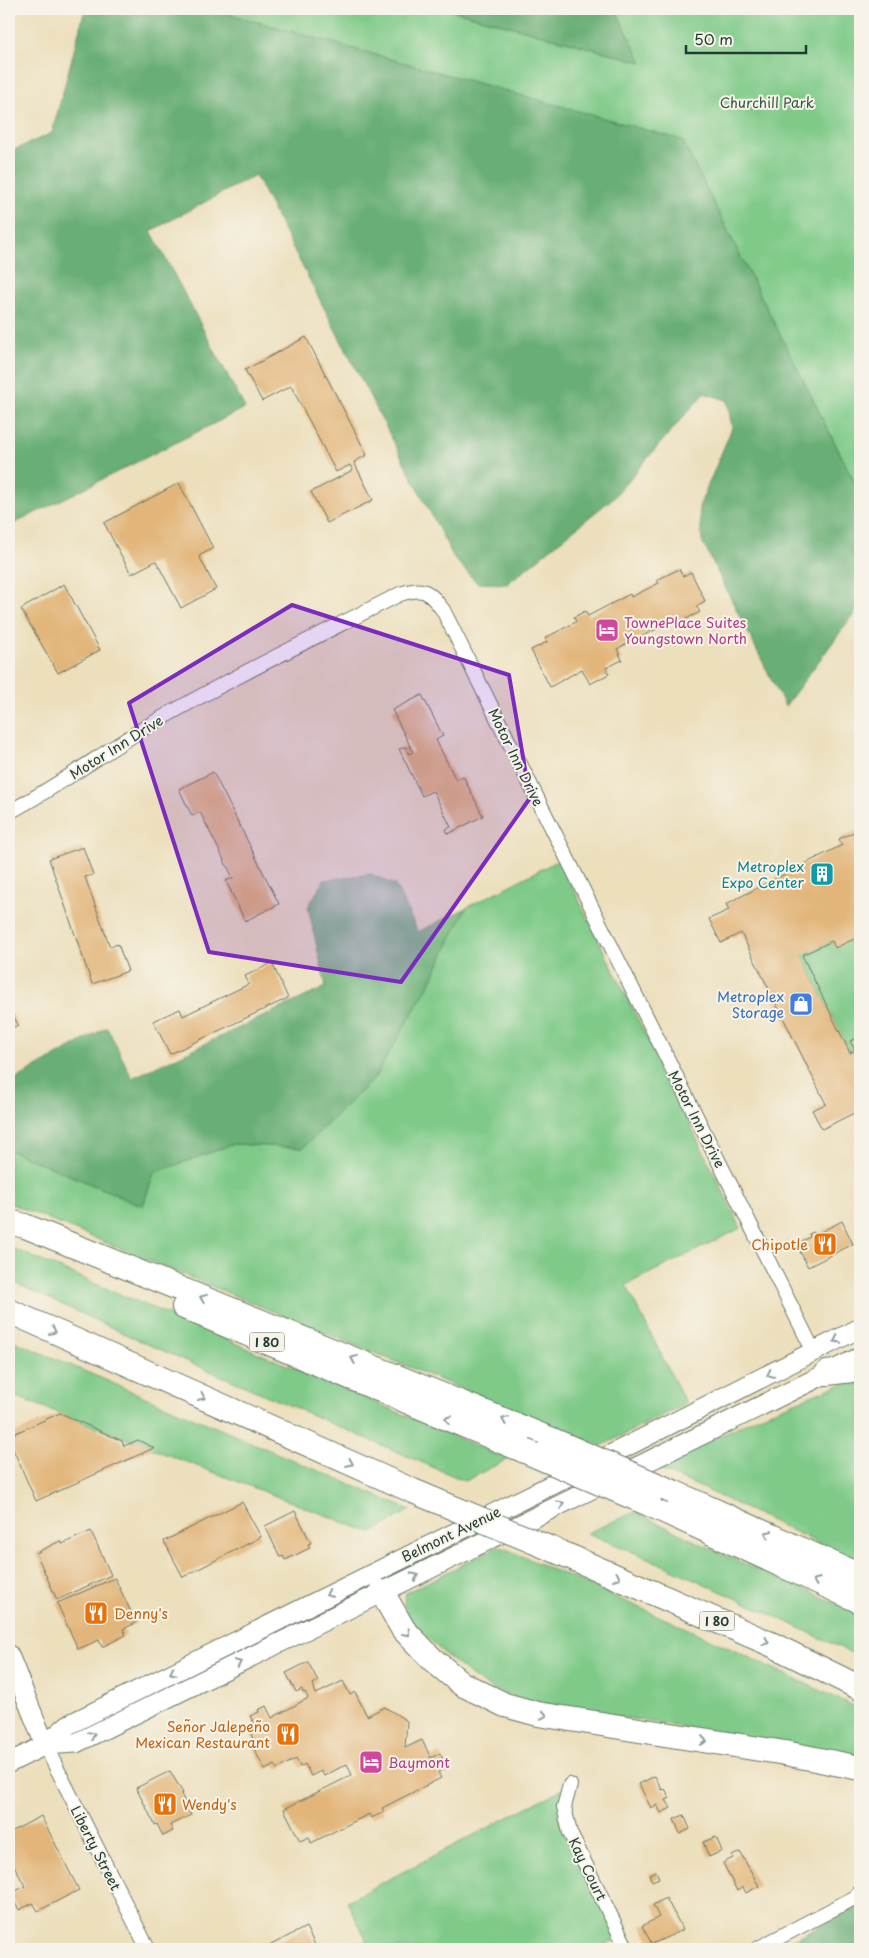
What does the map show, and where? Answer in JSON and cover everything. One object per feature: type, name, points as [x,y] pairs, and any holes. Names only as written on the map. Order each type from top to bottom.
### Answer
[{"type":"highway","points":[[9,1222],[25,1226],[550,1439],[860,1576]]},
{"type":"highway","name":"I 80","points":[[9,1234],[650,1504],[860,1601]]},
{"type":"highway","name":"I 80","points":[[9,1311],[413,1491],[773,1645],[860,1688]]},
{"type":"highway","points":[[827,1374],[860,1369]]},
{"type":"highway","points":[[377,1582],[403,1629],[433,1660],[462,1684],[505,1704],[538,1714],[785,1753],[860,1768]]},
{"type":"main road","name":"Belmont Avenue","points":[[9,1763],[45,1746],[76,1743],[377,1582],[541,1490],[860,1328]]},
{"type":"main road","name":"Belmont Avenue","points":[[377,1582],[860,1357]]},
{"type":"main road","points":[[9,1655],[45,1746]]},
{"type":"street","name":"Motor Inn Drive","points":[[9,812],[42,794],[146,727],[196,699],[400,594],[415,589],[429,593],[443,610],[814,1352]]},
{"type":"street","name":"Liberty Street","points":[[45,1746],[148,1949]]},
{"type":"street","name":"Kay Court","points":[[570,1785],[564,1807],[570,1833],[627,1949]]},
{"type":"street","points":[[757,1949],[856,1897],[860,1892]]},
{"type":"highlighted area","points":[[292,605],[509,675],[530,798],[401,982],[209,952],[129,703]]},
{"type":"green space","points":[[85,9],[211,9],[682,140],[860,493],[860,606],[785,706],[702,541],[699,507],[732,428],[727,400],[704,393],[613,498],[507,584],[477,583],[454,558],[255,175],[151,231],[245,408],[9,526],[9,152],[52,133]]},
{"type":"green space","name":"Churchill Park","points":[[211,9],[447,9],[641,62],[615,9],[860,9],[860,493],[682,140]]},
{"type":"green space","points":[[447,9],[615,9],[642,62]]},
{"type":"green space","points":[[559,860],[741,1228],[626,1285],[686,1404],[601,1446],[9,1203],[9,1150],[143,1205],[154,1173],[234,1144],[303,1148],[429,985],[466,908]]},
{"type":"green space","points":[[371,874],[395,885],[418,932],[466,908],[429,985],[375,1077],[303,1148],[234,1144],[154,1173],[143,1206],[9,1150],[9,1083],[107,1027],[132,1078],[326,987],[308,907],[324,880]]},
{"type":"green space","points":[[854,939],[860,952],[860,1037],[851,1042],[855,1050],[850,1053],[802,955],[832,941],[835,947]]},
{"type":"green space","points":[[9,1247],[508,1459],[465,1481],[138,1340],[9,1280]]},
{"type":"green space","points":[[9,1339],[410,1510],[372,1533],[9,1394]]},
{"type":"green space","points":[[860,1377],[860,1563],[700,1487],[655,1468],[759,1416]]},
{"type":"green space","points":[[635,1512],[726,1556],[860,1615],[860,1657],[650,1559],[587,1533]]},
{"type":"green space","points":[[499,1546],[686,1628],[860,1709],[860,1757],[549,1705],[507,1694],[475,1679],[451,1660],[425,1635],[407,1613],[404,1603],[406,1593]]},
{"type":"green space","points":[[570,1785],[564,1807],[621,1937],[596,1949],[371,1949],[347,1901]]},
{"type":"green space","points":[[860,1905],[860,1949],[774,1949]]},
{"type":"building","points":[[306,337],[367,455],[354,462],[373,500],[327,523],[311,492],[353,470],[350,465],[336,472],[291,386],[262,401],[245,370]]},
{"type":"building","points":[[179,483],[213,548],[199,556],[216,589],[181,608],[156,561],[131,574],[104,523]]},
{"type":"building","name":"TownePlace Suites Youngstown North","points":[[679,569],[683,576],[691,572],[705,601],[696,606],[700,612],[680,622],[678,618],[617,649],[622,660],[606,668],[609,674],[590,684],[582,669],[550,687],[531,650],[547,642],[545,638],[576,622],[574,617],[585,611],[588,616],[630,594],[631,597],[659,583],[657,580]]},
{"type":"building","points":[[64,584],[100,650],[58,673],[21,609]]},
{"type":"building","points":[[422,695],[443,736],[436,740],[456,780],[463,776],[483,816],[448,834],[446,829],[451,827],[433,791],[422,796],[399,749],[406,747],[409,754],[413,752],[392,710]]},
{"type":"building","points":[[213,772],[279,904],[245,921],[226,881],[233,878],[200,812],[192,816],[179,789]]},
{"type":"building","points":[[860,829],[860,952],[854,939],[835,948],[832,941],[802,955],[850,1053],[855,1050],[850,1041],[860,1037],[860,1087],[854,1090],[860,1101],[860,1110],[822,1129],[812,1110],[826,1104],[741,933],[721,943],[709,919],[729,910],[726,904],[842,845],[839,839]]},
{"type":"building","points":[[83,847],[93,875],[85,877],[110,947],[118,944],[128,971],[92,984],[49,859]]},
{"type":"building","points":[[272,963],[288,998],[170,1054],[153,1021],[180,1009],[183,1016],[249,984],[245,976]]},
{"type":"building","points":[[13,1015],[18,1025],[9,1030],[9,1017]]},
{"type":"building","name":"Chipotle","points":[[842,1221],[853,1244],[808,1267],[796,1244],[810,1237],[809,1234],[814,1232],[815,1235]]},
{"type":"building","points":[[60,1413],[122,1441],[124,1446],[138,1440],[154,1448],[36,1501],[9,1440],[9,1436]]},
{"type":"building","points":[[242,1502],[261,1537],[183,1577],[164,1541]]},
{"type":"building","points":[[295,1511],[311,1543],[308,1544],[310,1548],[285,1560],[283,1556],[280,1557],[265,1526]]},
{"type":"building","points":[[91,1531],[111,1575],[57,1600],[36,1553],[60,1541],[62,1544]]},
{"type":"building","name":"Denny's","points":[[115,1578],[136,1623],[123,1629],[126,1635],[102,1647],[99,1640],[78,1649],[57,1603]]},
{"type":"building","name":"Baymont","points":[[308,1662],[318,1681],[313,1684],[316,1694],[343,1681],[350,1695],[355,1692],[367,1716],[385,1707],[407,1721],[405,1748],[422,1740],[431,1758],[440,1753],[447,1768],[438,1772],[441,1778],[382,1808],[384,1812],[371,1818],[369,1814],[311,1843],[309,1837],[300,1841],[284,1809],[352,1775],[347,1764],[324,1776],[321,1771],[311,1776],[305,1764],[300,1767],[296,1759],[277,1769],[275,1765],[265,1770],[252,1745],[256,1744],[249,1731],[256,1727],[250,1716],[259,1712],[258,1710],[266,1706],[272,1718],[308,1698],[302,1689],[296,1692],[286,1673]]},
{"type":"building","name":"Wendy's","points":[[170,1771],[183,1793],[181,1794],[191,1815],[170,1825],[173,1831],[163,1836],[157,1824],[155,1825],[136,1788]]},
{"type":"building","points":[[655,1776],[662,1790],[665,1789],[670,1798],[666,1800],[671,1808],[661,1813],[657,1805],[651,1808],[639,1784]]},
{"type":"building","points":[[684,1815],[690,1829],[680,1834],[674,1819]]},
{"type":"building","points":[[41,1816],[79,1890],[38,1911],[33,1903],[19,1910],[10,1894],[25,1886],[9,1856],[9,1833]]},
{"type":"building","points":[[716,1837],[722,1851],[709,1857],[703,1842]]},
{"type":"building","points":[[740,1852],[759,1886],[746,1893],[743,1887],[737,1891],[723,1863]]},
{"type":"building","points":[[656,1871],[659,1878],[652,1881],[649,1874]]},
{"type":"building","points":[[666,1898],[683,1930],[652,1944],[642,1926],[659,1917],[653,1905]]},
{"type":"building","points":[[306,1927],[317,1949],[263,1949]]},
{"type":"place","name":"TownePlace Suites Youngstown North","points":[[607,630]]},
{"type":"place","name":"Metroplex Expo Center","points":[[822,874]]},
{"type":"place","name":"Metroplex Storage","points":[[801,1004]]},
{"type":"place","name":"Chipotle","points":[[825,1244]]},
{"type":"place","name":"Denny's","points":[[96,1613]]},
{"type":"place","name":"Señor Jalepeño Mexican Restaurant","points":[[288,1734]]},
{"type":"place","name":"Baymont","points":[[371,1762]]},
{"type":"place","name":"Wendy's","points":[[165,1804]]}]
